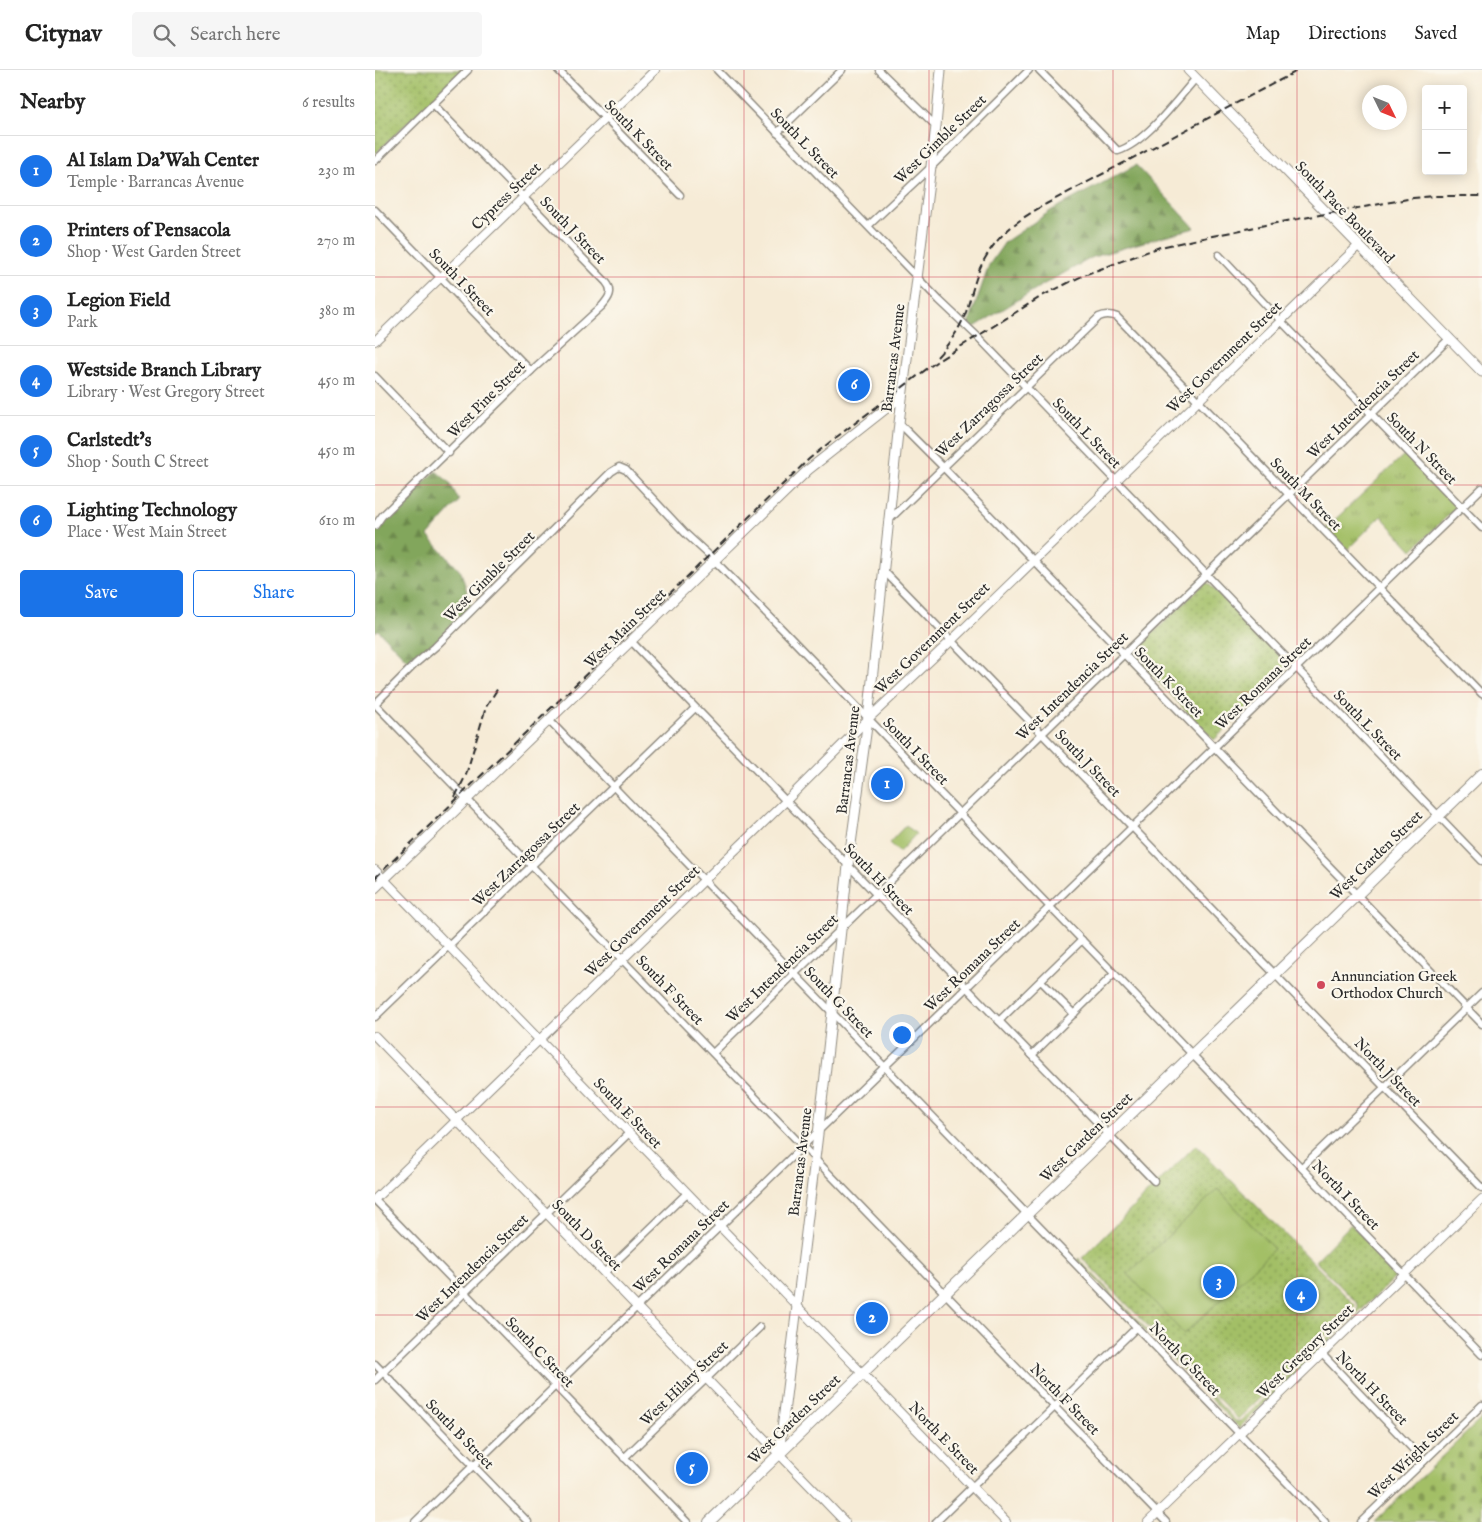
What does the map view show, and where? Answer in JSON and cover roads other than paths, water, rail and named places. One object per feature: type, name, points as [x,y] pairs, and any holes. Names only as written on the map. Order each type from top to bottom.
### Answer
[{"type":"main road","name":"Barrancas Avenue","points":[[779,1454],[867,719],[902,396],[936,126],[941,70]]},
{"type":"main road","name":"South Pace Boulevard","points":[[1189,70],[1482,372]]},
{"type":"main road","name":"West Main Street","points":[[375,888],[818,461],[902,396]]},
{"type":"main road","name":"West Garden Street","points":[[709,1522],[1482,774]]},
{"type":"street","points":[[375,160],[468,70]]},
{"type":"street","name":"South K Street","points":[[558,70],[680,195]]},
{"type":"street","name":"Cypress Street","points":[[375,341],[655,70]]},
{"type":"street","name":"South L Street","points":[[717,70],[1482,861]]},
{"type":"street","points":[[777,133],[842,70]]},
{"type":"street","points":[[879,70],[936,126]]},
{"type":"street","name":"West Gimble Street","points":[[868,226],[1029,70]]},
{"type":"street","points":[[1039,70],[1118,151],[1132,145],[1145,133],[1196,78]]},
{"type":"street","name":"South J Street","points":[[433,104],[568,242],[611,289]]},
{"type":"street","name":"South I Street","points":[[375,210],[531,371]]},
{"type":"street","name":"West Government Street","points":[[375,1199],[786,801],[867,719],[952,640],[1359,245]]},
{"type":"street","name":"South N Street","points":[[1219,255],[1482,528]]},
{"type":"street","name":"West Pine Street","points":[[375,526],[531,371],[602,306],[611,294],[611,289]]},
{"type":"street","name":"West Zarragossa Street","points":[[889,520],[1099,317],[1110,315]]},
{"type":"street","name":"South M Street","points":[[1110,315],[1117,317],[1482,694]]},
{"type":"street","name":"West Intendencia Street","points":[[713,1053],[1450,338]]},
{"type":"street","points":[[375,376],[449,453]]},
{"type":"street","name":"South K Street","points":[[899,424],[943,467],[1482,1024]]},
{"type":"street","name":"West Gimble Street","points":[[375,704],[611,472],[621,467]]},
{"type":"street","name":"South I Street","points":[[621,467],[634,478],[685,534],[714,560],[1192,1054]]},
{"type":"street","name":"West Romana Street","points":[[415,1522],[1482,488]]},
{"type":"street","name":"South J Street","points":[[883,570],[1275,974]]},
{"type":"street","name":"South H Street","points":[[631,641],[1109,1135]]},
{"type":"street","name":"South F Street","points":[[375,704],[946,1294]]},
{"type":"street","name":"West Zarragossa Street","points":[[375,1017],[695,708]]},
{"type":"street","name":"South G Street","points":[[549,720],[1028,1214]]},
{"type":"street","name":"South E Street","points":[[375,870],[863,1374]]},
{"type":"street","points":[[999,1021],[1082,940]]},
{"type":"street","points":[[1032,1056],[1114,974]]},
{"type":"street","name":"North J Street","points":[[1275,974],[1482,1188]]},
{"type":"street","points":[[1041,981],[1074,1014]]},
{"type":"street","points":[[1302,1167],[1482,993]]},
{"type":"street","name":"South D Street","points":[[375,1036],[845,1522]]},
{"type":"street","name":"North I Street","points":[[1192,1054],[1482,1355]]},
{"type":"street","name":"West Intendencia Street","points":[[375,1380],[629,1133]]},
{"type":"street","points":[[1109,1135],[1154,1181]]},
{"type":"street","points":[[604,1273],[687,1193]]},
{"type":"street","name":"South C Street","points":[[375,1199],[687,1522]]},
{"type":"street","name":"West Gregory Street","points":[[1148,1522],[1482,1200]]},
{"type":"street","name":"North G Street","points":[[1028,1214],[1325,1522]]},
{"type":"street","name":"North F Street","points":[[946,1294],[1167,1522]]},
{"type":"street","name":"West Hilary Street","points":[[624,1458],[760,1327]]},
{"type":"street","points":[[936,1522],[1137,1327]]},
{"type":"street","name":"North H Street","points":[[1322,1354],[1424,1461]]},
{"type":"street","name":"South B Street","points":[[375,1364],[528,1522]]},
{"type":"street","name":"North E Street","points":[[863,1374],[1006,1522]]},
{"type":"street","name":"West Wright Street","points":[[1361,1522],[1482,1405]]},
{"type":"railway","points":[[937,357],[950,342],[961,324],[978,273],[986,257],[1007,230],[1046,204],[1299,70]]},
{"type":"railway","points":[[375,878],[809,459],[936,362],[1042,296],[1084,275],[1160,247],[1265,225],[1413,198],[1482,196]]},
{"type":"railway","points":[[455,797],[466,775],[486,707],[498,688]]},
{"type":"place","name":"Lighting Technology","points":[[854,385]]},
{"type":"place","name":"Al Islam Da'Wah Center","points":[[887,784]]},
{"type":"place","name":"Annunciation Greek Orthodox Church","points":[[1321,985]]},
{"type":"place","name":"Legion Field","points":[[1219,1282]]},
{"type":"place","name":"Westside Branch Library","points":[[1301,1295]]},
{"type":"place","name":"Printers of Pensacola","points":[[872,1318]]},
{"type":"place","name":"Carlstedt's","points":[[692,1468]]}]
